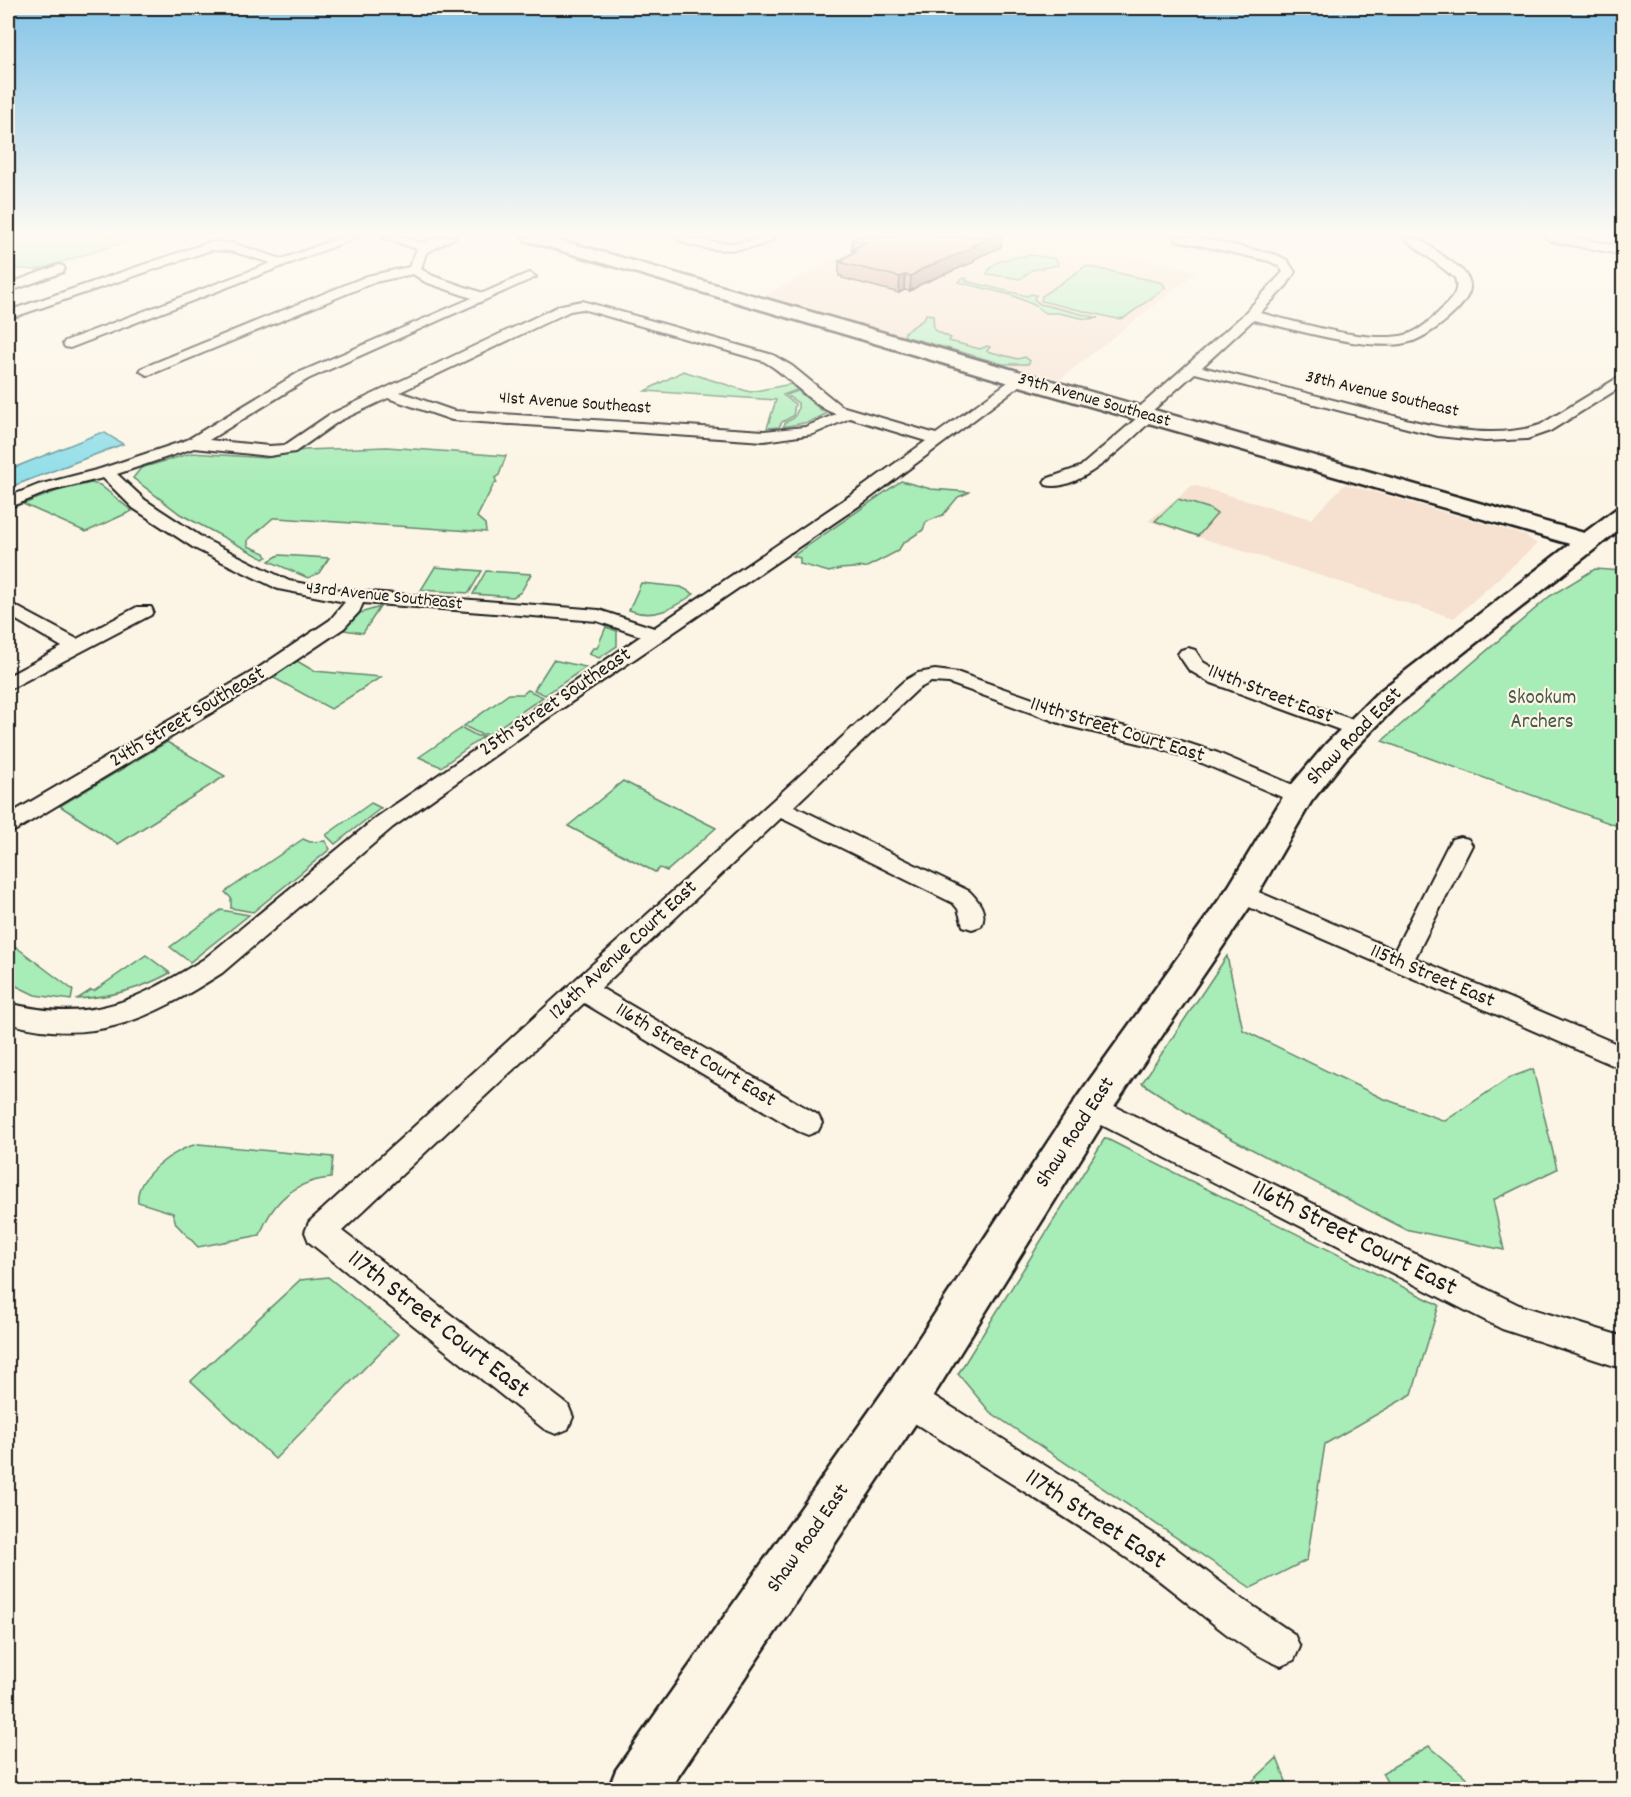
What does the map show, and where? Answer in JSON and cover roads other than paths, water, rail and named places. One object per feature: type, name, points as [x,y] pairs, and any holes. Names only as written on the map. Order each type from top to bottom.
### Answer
[{"type":"main road","name":"39th Avenue Southeast","points":[[818,321],[1588,542]]},
{"type":"main road","name":"Shaw Road East","points":[[636,1790],[906,1398],[1092,1107],[1240,894],[1299,796],[1336,751],[1386,700],[1623,514]]},
{"type":"street","points":[[70,344],[131,321]]},
{"type":"street","points":[[147,371],[269,321]]},
{"type":"street","points":[[8,503],[44,488],[106,472],[193,443],[303,376],[429,321]]},
{"type":"street","points":[[193,443],[269,451],[289,449],[324,424],[539,321]]},
{"type":"street","points":[[637,321],[778,362],[822,401],[848,413],[938,440]]},
{"type":"street","points":[[1052,482],[1086,471],[1191,368],[1243,321]]},
{"type":"street","points":[[1276,321],[1347,337],[1395,340],[1415,337],[1438,321]]},
{"type":"street","name":"38th Avenue Southeast","points":[[1191,368],[1438,431],[1495,436],[1527,434],[1545,428],[1622,380]]},
{"type":"street","name":"25th Street Southeast","points":[[8,1013],[38,1022],[59,1024],[94,1022],[157,999],[213,966],[385,822],[860,496],[1020,380]]},
{"type":"street","name":"41st Avenue Southeast","points":[[388,393],[452,415],[764,436],[782,436],[817,430],[848,413]]},
{"type":"street","name":"43rd Avenue Southeast","points":[[106,472],[156,516],[200,544],[258,573],[301,589],[356,597],[599,616],[632,625],[656,635]]},
{"type":"street","name":"24th Street Southeast","points":[[8,825],[274,667],[337,624],[352,608],[356,597]]},
{"type":"street","points":[[8,608],[76,647]]},
{"type":"street","points":[[8,684],[144,612]]},
{"type":"street","name":"114th Street East","points":[[1188,654],[1196,666],[1216,678],[1358,729]]},
{"type":"street","name":"114th Street Court East","points":[[931,676],[952,677],[1075,721],[1165,743],[1210,758],[1299,796]]},
{"type":"street","name":"126th Avenue Court East","points":[[320,1232],[911,685],[921,678],[931,676]]},
{"type":"street","points":[[778,808],[961,897],[970,906],[972,920]]},
{"type":"street","points":[[1400,964],[1460,844]]},
{"type":"street","name":"115th Street East","points":[[1240,894],[1623,1059]]},
{"type":"street","name":"116th Street Court East","points":[[582,989],[808,1123]]},
{"type":"street","name":"116th Street Court East","points":[[1092,1107],[1513,1318],[1623,1353]]},
{"type":"street","name":"117th Street Court East","points":[[320,1232],[556,1417]]},
{"type":"street","name":"117th Street East","points":[[906,1398],[1157,1557],[1231,1613],[1281,1647]]},
{"type":"water","points":[[105,433],[123,444],[8,488],[8,470]]},
{"type":"park label","name":"Skookum Archers","points":[[1542,711]]}]
